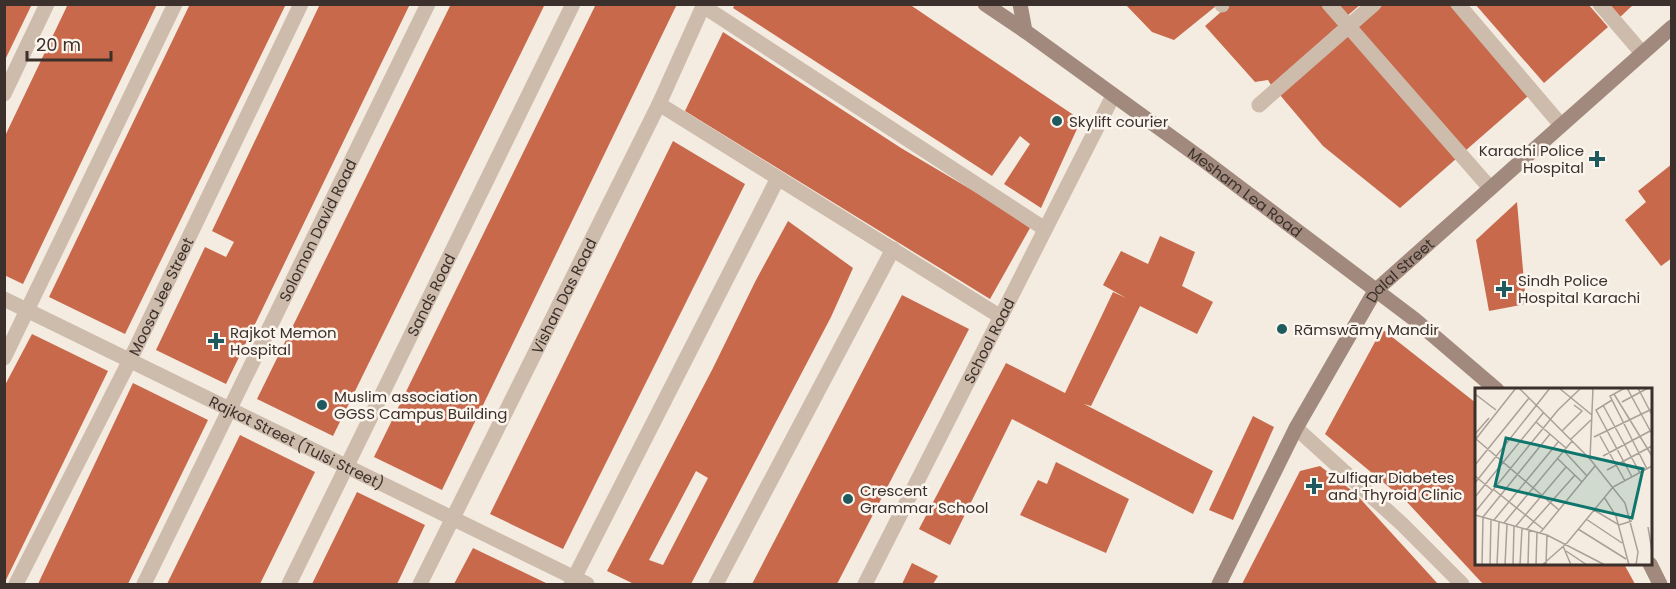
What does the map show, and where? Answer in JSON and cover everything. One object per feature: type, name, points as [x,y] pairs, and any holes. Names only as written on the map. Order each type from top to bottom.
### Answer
[{"type":"street","points":[[4,94],[47,4]]},
{"type":"street","points":[[4,358],[175,4]]},
{"type":"street","name":"Moosa Jee Street","points":[[16,585],[130,360],[301,4]]},
{"type":"street","name":"Solomon David Road","points":[[144,585],[428,4]]},
{"type":"street","name":"Sands Road","points":[[289,585],[573,4]]},
{"type":"street","name":"Mesham Lea Road","points":[[985,4],[1206,162],[1414,320],[1495,388]]},
{"type":"street","points":[[1020,4],[1025,31]]},
{"type":"street","points":[[1329,4],[1490,188]]},
{"type":"street","points":[[1259,105],[1374,4]]},
{"type":"street","points":[[1458,4],[1561,125]]},
{"type":"street","points":[[1600,4],[1642,53]]},
{"type":"street","points":[[704,5],[1045,229]]},
{"type":"street","name":"Vishan Das Road","points":[[420,585],[659,104],[704,5]]},
{"type":"street","name":"Dalal Street","points":[[1219,585],[1296,428],[1375,291],[1671,27]]},
{"type":"street","name":"School Road","points":[[865,585],[1113,96]]},
{"type":"street","points":[[659,104],[1001,317]]},
{"type":"street","points":[[578,582],[778,178]]},
{"type":"street","points":[[716,585],[893,249]]},
{"type":"street","name":"Rajkot Street (Tulsi Street)","points":[[4,299],[578,582]]},
{"type":"street","points":[[1296,428],[1402,524],[1462,585]]},
{"type":"street","points":[[1650,565],[1660,585]]},
{"type":"building","points":[[4,4],[32,4],[4,62]]},
{"type":"building","points":[[68,4],[157,4],[23,284],[4,275],[4,138]]},
{"type":"building","points":[[190,4],[286,4],[125,334],[49,297]]},
{"type":"building","points":[[320,4],[410,4],[226,384],[156,350],[205,247],[226,257],[234,242],[212,231]]},
{"type":"building","points":[[451,4],[545,4],[333,436],[257,399]]},
{"type":"building","points":[[596,4],[677,4],[442,490],[374,457]]},
{"type":"building","points":[[735,4],[909,4],[1081,120],[1041,208],[1004,184],[1030,144],[1020,136],[992,176],[733,8]]},
{"type":"building","points":[[1125,4],[1215,4],[1216,6],[1174,40],[1152,32]]},
{"type":"building","points":[[1230,4],[1321,4],[1339,25],[1271,85],[1268,80],[1255,82],[1205,26]]},
{"type":"building","points":[[1336,4],[1361,4],[1347,16]]},
{"type":"building","points":[[1384,4],[1449,4],[1528,96],[1465,151],[1357,28]]},
{"type":"building","points":[[1475,4],[1588,4],[1608,27],[1544,83]]},
{"type":"building","points":[[1608,4],[1634,4],[1619,18]]},
{"type":"building","points":[[723,32],[901,148],[987,199],[1030,228],[990,299],[685,111]]},
{"type":"building","points":[[1349,35],[1457,158],[1400,208],[1323,146],[1280,95]]},
{"type":"building","points":[[673,141],[745,184],[563,549],[490,514]]},
{"type":"building","points":[[1672,164],[1672,258],[1661,266],[1625,220],[1646,202],[1638,191]]},
{"type":"building","points":[[1517,202],[1526,304],[1489,311],[1476,240]]},
{"type":"building","points":[[788,221],[853,268],[831,317],[691,584],[634,584],[607,571],[713,368]],"holes":[[[696,471],[708,478],[663,565],[649,560]]]},
{"type":"building","points":[[1160,236],[1195,252],[1182,286],[1213,302],[1197,334],[1140,306],[1091,406],[1084,404],[1213,471],[1193,514],[1012,419],[950,545],[919,529],[1006,363],[1065,393],[1113,292],[1126,298],[1103,285],[1121,251],[1148,264]]},
{"type":"building","points":[[902,295],[969,329],[837,584],[752,584]]},
{"type":"building","points":[[1382,329],[1475,402],[1475,565],[1625,565],[1635,584],[1483,584],[1407,502],[1325,434]]},
{"type":"building","points":[[32,334],[108,371],[4,584],[4,387]]},
{"type":"building","points":[[133,383],[208,420],[128,584],[38,584]]},
{"type":"building","points":[[1253,416],[1274,427],[1233,520],[1209,510]]},
{"type":"building","points":[[240,435],[315,472],[260,584],[167,584]]},
{"type":"building","points":[[1056,462],[1129,499],[1106,553],[1020,515],[1038,480],[1047,484]]},
{"type":"building","points":[[1320,466],[1355,493],[1438,584],[1242,584],[1300,471]]},
{"type":"building","points":[[357,492],[425,525],[399,580],[397,584],[312,584]]},
{"type":"building","points":[[473,548],[548,584],[454,584]]},
{"type":"building","points":[[912,563],[938,576],[933,584],[902,584]]},
{"type":"place","name":"Skylift courier","points":[[1057,121]]},
{"type":"place","name":"Karachi Police Hospital","points":[[1597,159]]},
{"type":"place","name":"Sindh Police Hospital Karachi","points":[[1504,289]]},
{"type":"place","name":"Rāmswāmy Mandir","points":[[1282,329]]},
{"type":"place","name":"Rajkot Memon Hospital","points":[[216,341]]},
{"type":"place","name":"Muslim association GGSS Campus Building","points":[[322,405]]},
{"type":"place","name":"Zulfiqar Diabetes and Thyroid Clinic","points":[[1314,486]]},
{"type":"place","name":"Crescent Grammar School","points":[[848,499]]}]
